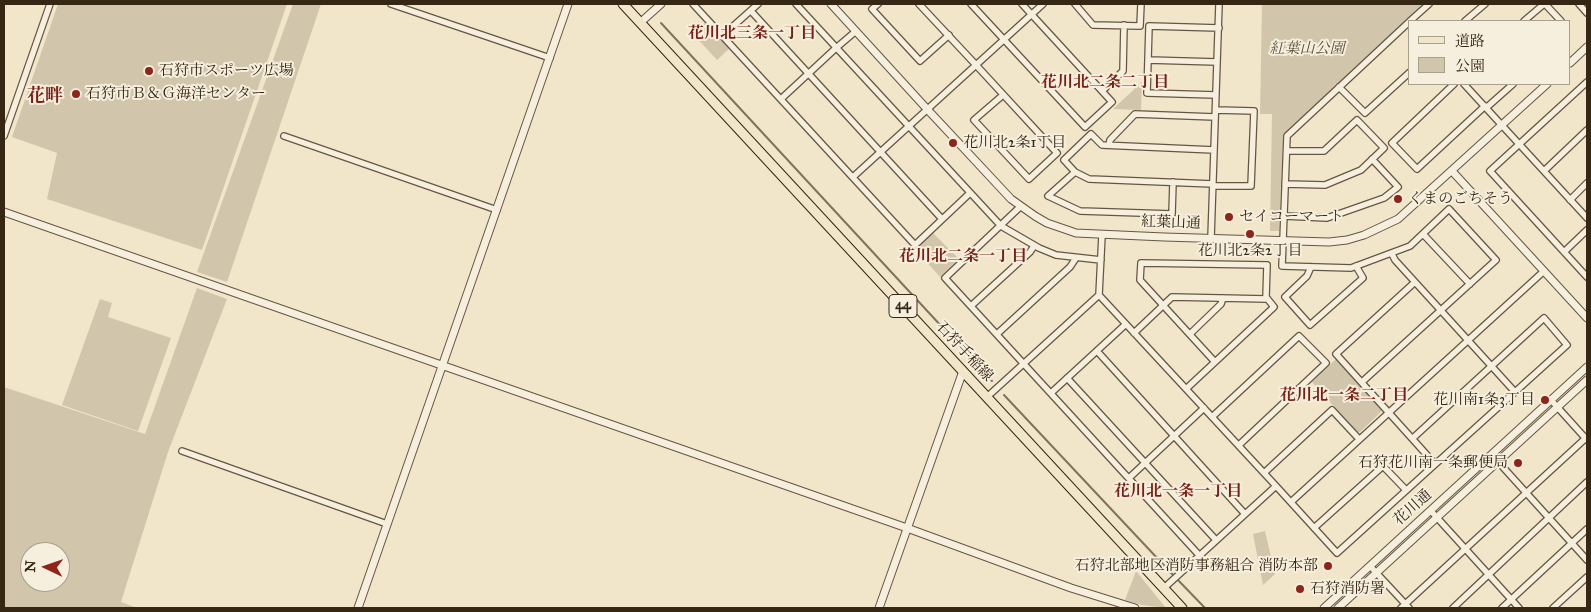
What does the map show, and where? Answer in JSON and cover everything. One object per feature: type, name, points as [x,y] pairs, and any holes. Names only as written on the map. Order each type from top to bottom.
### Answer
[{"type":"main road","name":"石狩手稲線","points":[[623,4],[1182,608]]},
{"type":"street","points":[[4,136],[50,4]]},
{"type":"street","points":[[391,4],[550,58]]},
{"type":"street","points":[[358,608],[568,4]]},
{"type":"street","points":[[641,22],[661,4]]},
{"type":"street","points":[[722,36],[758,4]]},
{"type":"street","points":[[796,4],[1001,226],[1034,246],[1056,254],[1101,260]]},
{"type":"street","name":"紅葉山通","points":[[832,4],[926,109],[997,184],[1035,216],[1059,228],[1076,233],[1329,242],[1347,240],[1376,230],[1398,219],[1546,85]]},
{"type":"street","points":[[878,4],[872,9],[920,61],[948,35]]},
{"type":"street","points":[[919,4],[1057,153],[1028,179],[974,120],[1003,95]]},
{"type":"street","points":[[971,4],[1085,127],[1112,102],[1022,4]]},
{"type":"street","points":[[852,177],[1043,4]]},
{"type":"street","points":[[1075,4],[1093,25],[1140,26],[1141,4]]},
{"type":"street","points":[[1211,238],[1220,4]]},
{"type":"street","points":[[1412,20],[1429,4]]},
{"type":"street","points":[[1467,20],[1485,4]]},
{"type":"street","points":[[1525,20],[1544,4],[1560,20]]},
{"type":"street","points":[[1579,4],[1587,13]]},
{"type":"street","points":[[696,5],[722,36],[915,245],[970,193]]},
{"type":"street","points":[[751,11],[942,219]]},
{"type":"street","points":[[1362,382],[1496,260],[1450,209],[1410,246],[1351,268],[1282,266],[1287,136],[1408,24]]},
{"type":"street","points":[[1102,91],[1123,71],[1124,25]]},
{"type":"street","points":[[1216,95],[1147,93],[1149,26],[1218,28]]},
{"type":"street","points":[[781,99],[856,31]]},
{"type":"street","points":[[1571,62],[1587,47]]},
{"type":"street","points":[[1148,60],[1217,62]]},
{"type":"street","points":[[1339,87],[1365,113],[1408,74]]},
{"type":"street","points":[[1587,82],[1490,171],[1587,278]]},
{"type":"street","points":[[1453,85],[1392,143],[1417,169],[1512,85]]},
{"type":"street","points":[[1465,85],[1587,218]]},
{"type":"street","points":[[1214,150],[1102,145],[1091,134],[1064,160],[1075,172],[1089,180],[1251,186],[1254,111],[1216,110]]},
{"type":"street","points":[[1109,145],[1110,140],[1135,114],[1215,117]]},
{"type":"street","points":[[1285,184],[1325,185],[1360,170],[1384,148],[1357,120],[1324,151],[1286,151]]},
{"type":"street","points":[[1544,171],[1587,130]]},
{"type":"street","points":[[284,136],[497,210]]},
{"type":"street","points":[[1284,216],[1327,218],[1384,198],[1398,187],[1372,159]]},
{"type":"street","points":[[1452,171],[1587,318]]},
{"type":"street","points":[[1075,172],[1048,196],[1080,211],[1172,214],[1174,182]]},
{"type":"street","points":[[1570,200],[1587,184]]},
{"type":"street","points":[[1021,206],[945,278],[1199,555]]},
{"type":"street","points":[[4,212],[907,528],[1071,588],[1135,608]]},
{"type":"street","points":[[1564,252],[1587,230]]},
{"type":"street","points":[[1423,234],[1470,284]]},
{"type":"street","points":[[987,397],[1099,295],[1102,235]]},
{"type":"street","points":[[971,306],[1030,252],[1034,246]]},
{"type":"street","points":[[1392,254],[1395,260],[1516,392]]},
{"type":"street","points":[[996,334],[1070,267],[1076,258]]},
{"type":"street","points":[[1186,389],[1215,362],[1274,307],[1266,296],[1266,265],[1141,263],[1140,280],[1215,362]]},
{"type":"street","points":[[1311,267],[1308,276],[1285,297],[1310,325],[1363,278],[1356,266]]},
{"type":"street","points":[[1291,502],[1544,270]]},
{"type":"street","points":[[1416,282],[1336,354],[1436,464]]},
{"type":"street","points":[[1099,295],[1239,445],[1337,554],[1567,344],[1544,318],[1413,438]]},
{"type":"street","points":[[1134,333],[1172,297],[1267,299]]},
{"type":"street","points":[[1190,334],[1221,304],[1223,298]]},
{"type":"street","points":[[1051,394],[1126,324]]},
{"type":"street","points":[[1212,417],[1299,336],[1326,364],[1239,445]]},
{"type":"street","points":[[1097,351],[1245,514]]},
{"type":"street","name":"花川通","points":[[1324,608],[1587,367]]},
{"type":"street","points":[[879,608],[963,371]]},
{"type":"street","points":[[1067,378],[1216,540]]},
{"type":"street","name":"花川通","points":[[1338,608],[1587,380]]},
{"type":"street","points":[[1370,566],[1405,607],[1465,549],[1587,438],[1551,400]]},
{"type":"street","points":[[1129,478],[1204,408]]},
{"type":"street","points":[[1264,473],[1332,410],[1359,439]]},
{"type":"street","points":[[182,450],[387,524]]},
{"type":"street","points":[[1492,455],[1587,560]]},
{"type":"street","points":[[1314,528],[1383,466],[1406,490]]},
{"type":"street","points":[[1453,608],[1587,482]]},
{"type":"street","points":[[1164,588],[1276,486]]},
{"type":"street","points":[[1430,511],[1519,608]]},
{"type":"street","points":[[1502,608],[1587,529]]},
{"type":"street","points":[[1553,608],[1587,577]]},
{"type":"green space","name":"石狩市スポーツ広場","points":[[58,4],[287,4],[202,250],[47,199],[57,153],[12,137]]},
{"type":"green space","points":[[293,4],[321,4],[227,282],[197,272]]},
{"type":"green space","name":"紅葉山公園","points":[[1262,4],[1424,4],[1283,135],[1279,231],[1270,231],[1272,114],[1260,114]]},
{"type":"green space","points":[[706,22],[730,48],[717,60],[693,34]]},
{"type":"green space","points":[[1142,82],[1141,110],[1113,109]]},
{"type":"green space","points":[[933,233],[959,259],[940,277],[915,249]]},
{"type":"green space","points":[[197,288],[227,299],[168,452],[121,602],[137,608],[4,608],[4,387],[145,434]]},
{"type":"green space","points":[[100,299],[112,303],[108,317],[171,338],[138,431],[62,405]]},
{"type":"green space","points":[[1336,359],[1381,409],[1381,412],[1360,432],[1357,432],[1312,382]]},
{"type":"green space","points":[[1265,531],[1275,574],[1263,585],[1253,534]]},
{"type":"green space","points":[[1136,571],[1166,608],[1142,605],[1125,600]]},
{"type":"waterway","points":[[661,23],[992,381]]},
{"type":"waterway","points":[[1004,395],[1174,576]]},
{"type":"waterway","points":[[1177,579],[1205,608]]},
{"type":"place","name":"石狩市スポーツ広場","points":[[149,71]]},
{"type":"place","name":"石狩市Ｂ＆Ｇ海洋センター","points":[[76,94]]},
{"type":"place","name":"花川北2条1丁目","points":[[953,143]]},
{"type":"place","name":"くまのごちそう","points":[[1398,199]]},
{"type":"place","name":"セイコーマート","points":[[1229,217]]},
{"type":"place","name":"花川北2条2丁目","points":[[1250,234]]},
{"type":"place","name":"花川南1条3丁目","points":[[1545,400]]},
{"type":"place","name":"石狩花川南一条郵便局","points":[[1518,463]]},
{"type":"place","name":"石狩北部地区消防事務組合 消防本部","points":[[1328,566]]},
{"type":"place","name":"石狩消防署","points":[[1300,589]]},
{"type":"district","name":"花川北三条一丁目","points":[[752,34]]},
{"type":"district","name":"花川北二条二丁目","points":[[1105,83]]},
{"type":"district","name":"花畔","points":[[45,97]]},
{"type":"district","name":"花川北二条一丁目","points":[[963,257]]},
{"type":"district","name":"花川北一条二丁目","points":[[1344,396]]},
{"type":"district","name":"花川北一条一丁目","points":[[1178,492]]}]
